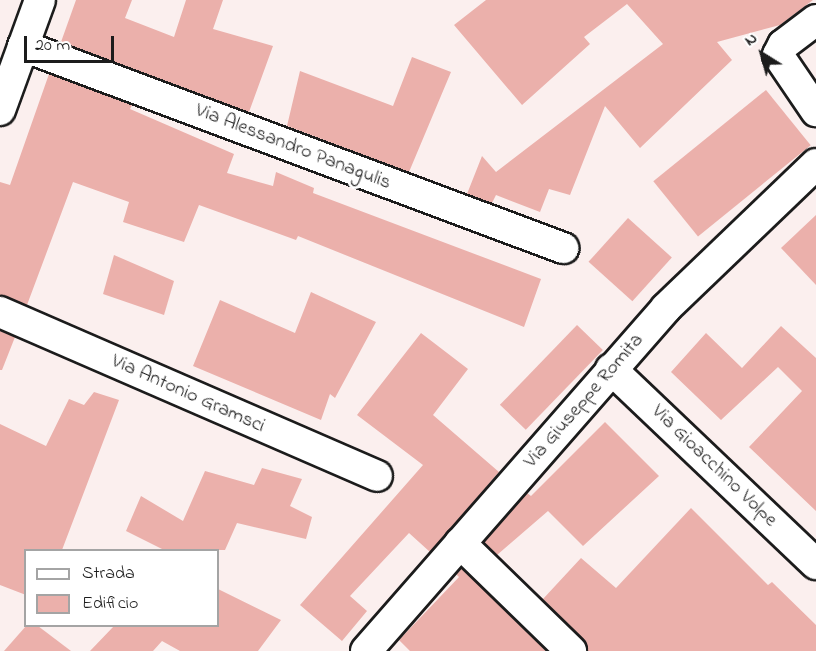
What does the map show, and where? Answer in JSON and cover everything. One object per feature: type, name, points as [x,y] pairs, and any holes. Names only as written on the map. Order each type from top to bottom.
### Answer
[{"type":"street","points":[[0,110],[40,0]]},
{"type":"street","points":[[816,20],[783,45],[778,56],[816,111]]},
{"type":"street","name":"Via Alessandro Panagulis","points":[[23,46],[563,248]]},
{"type":"street","name":"Via Giuseppe Romita","points":[[366,651],[666,308],[816,164]]},
{"type":"street","name":"Via Antonio Gramsci","points":[[0,312],[377,476]]},
{"type":"street","name":"Via Gioacchino Volpe","points":[[611,369],[816,564]]},
{"type":"street","points":[[460,543],[571,651]]},
{"type":"building","points":[[76,0],[132,0],[125,18],[174,37],[186,0],[223,0],[213,29],[273,46],[249,112],[61,42]]},
{"type":"building","points":[[486,0],[813,0],[780,25],[717,42],[732,60],[640,148],[605,106],[570,195],[549,189],[540,212],[496,195],[492,203],[467,194],[482,156],[496,172],[663,44],[627,4],[584,37],[590,44],[522,105],[454,25]]},
{"type":"building","points":[[412,57],[451,72],[409,172],[287,126],[300,71],[393,106]]},
{"type":"building","points":[[49,74],[132,105],[130,109],[234,154],[227,173],[273,186],[276,172],[314,188],[313,193],[541,279],[524,327],[298,236],[296,240],[199,205],[184,242],[123,222],[129,202],[73,182],[27,305],[0,295],[0,182],[10,185]]},
{"type":"building","points":[[766,90],[811,145],[698,236],[653,181]]},
{"type":"building","points":[[816,215],[816,285],[781,248]]},
{"type":"building","points":[[628,218],[672,257],[632,301],[589,262]]},
{"type":"building","points":[[114,255],[174,281],[164,315],[103,294]]},
{"type":"building","points":[[311,292],[376,322],[335,398],[330,394],[321,420],[193,366],[220,300],[295,333]]},
{"type":"building","points":[[577,325],[603,350],[526,430],[500,405]]},
{"type":"building","points":[[781,326],[816,358],[816,511],[749,447],[802,391],[778,367],[721,420],[671,372],[706,333],[742,368]]},
{"type":"building","points":[[0,331],[15,337],[2,370],[0,370]]},
{"type":"building","points":[[421,333],[468,369],[433,415],[499,472],[430,552],[409,533],[350,596],[367,611],[342,641],[300,605],[423,465],[357,415]]},
{"type":"building","points":[[94,392],[119,400],[62,549],[24,549],[24,594],[0,585],[0,424],[46,446],[69,399],[84,405]]},
{"type":"building","points":[[605,422],[659,476],[583,546],[548,511],[497,555],[484,542],[527,493],[531,496]]},
{"type":"building","points":[[262,468],[302,479],[290,506],[312,517],[306,539],[237,523],[225,550],[162,549],[126,531],[141,496],[183,521],[205,471],[254,485]]},
{"type":"building","points":[[691,508],[768,585],[772,582],[816,625],[816,651],[588,651],[583,639],[543,599],[581,558],[616,588]]},
{"type":"building","points":[[461,568],[546,651],[410,651],[399,640],[459,577],[456,574]]},
{"type":"building","points":[[219,589],[281,620],[258,651],[180,651],[162,641],[153,651],[90,651],[113,627],[219,627]]},
{"type":"building","points":[[25,627],[39,627],[71,651],[4,651]]}]
